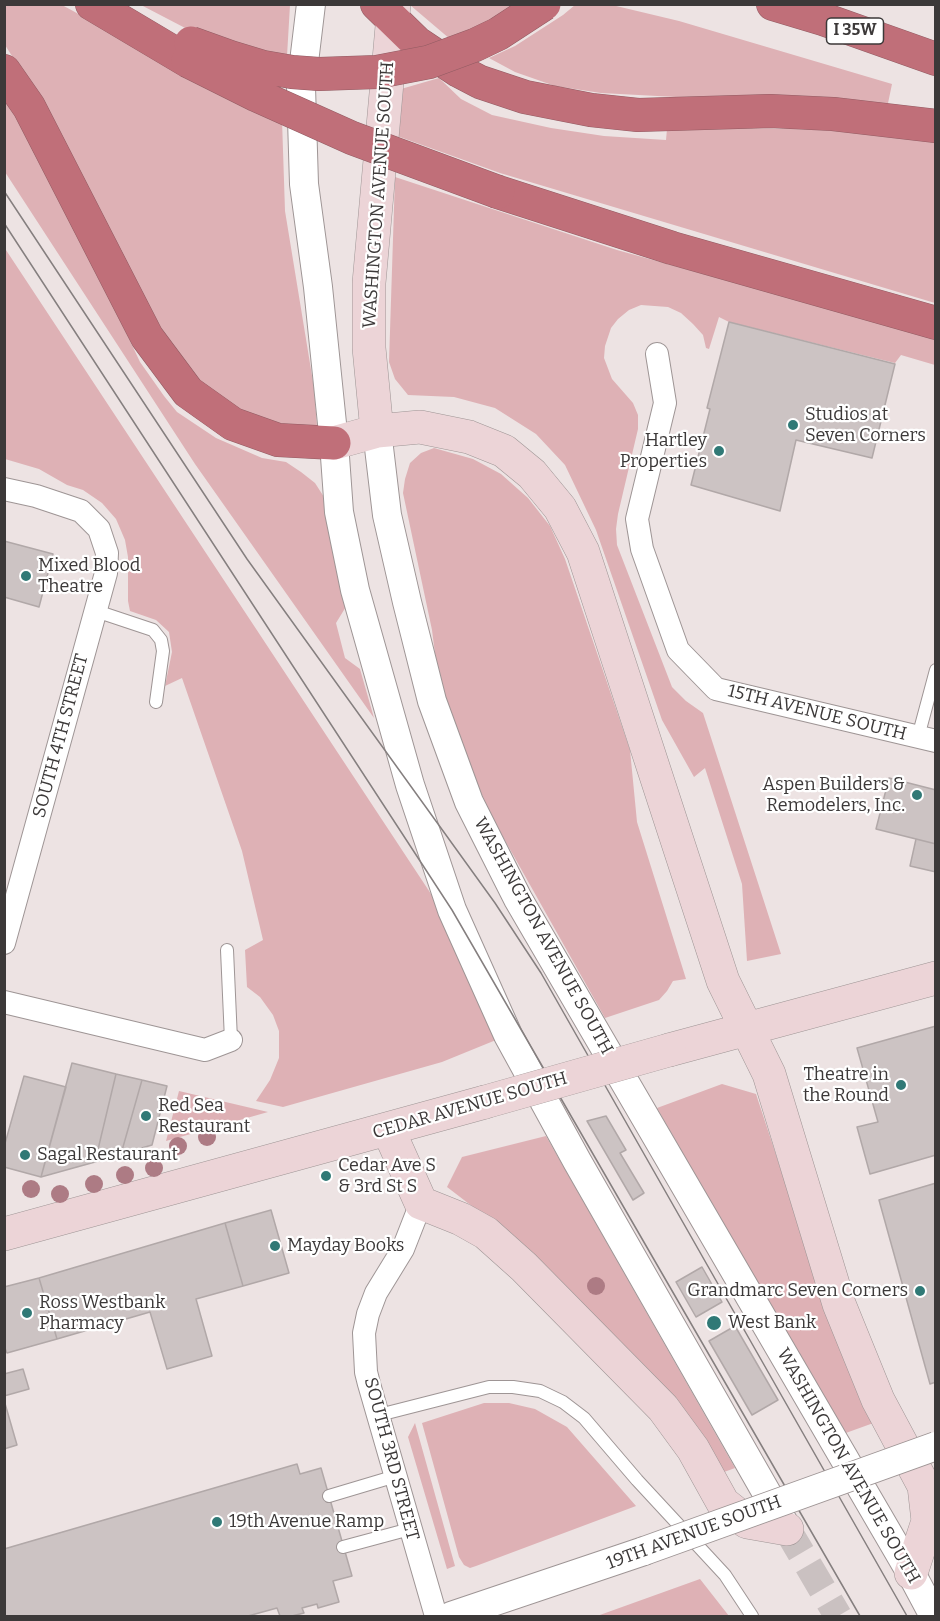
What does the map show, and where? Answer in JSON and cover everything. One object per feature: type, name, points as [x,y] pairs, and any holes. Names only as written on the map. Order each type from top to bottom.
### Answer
[{"type":"highway","points":[[92,4],[190,52],[262,67],[319,74],[377,72],[429,62],[475,45],[505,30],[544,4]]},
{"type":"highway","points":[[102,4],[190,52],[256,95],[408,160],[498,192],[672,248],[936,323]]},
{"type":"highway","name":"I 35W","points":[[773,4],[936,59]]},
{"type":"highway","points":[[388,10],[417,43],[459,71],[480,82],[525,97],[580,108],[638,115],[770,111],[833,114],[936,126]]},
{"type":"highway","points":[[4,71],[29,107],[147,337],[188,392],[233,424],[278,440],[334,443]]},
{"type":"main road","name":"WASHINGTON AVENUE SOUTH","points":[[377,431],[369,348],[369,283],[388,10]]},
{"type":"main road","points":[[334,443],[377,431],[420,427],[469,437],[504,451],[532,474],[560,508],[583,552],[723,981],[769,1074],[839,1304],[878,1400],[924,1486],[928,1521],[911,1573]]},
{"type":"main road","name":"CEDAR AVENUE SOUTH","points":[[4,1234],[936,978]]},
{"type":"main road","points":[[388,1129],[421,1203],[461,1219],[486,1233],[524,1267],[663,1408],[693,1449],[723,1503],[747,1522],[787,1529]]},
{"type":"street","points":[[311,4],[301,87],[304,173],[334,443],[339,512],[355,590],[410,784],[461,930],[513,1046],[787,1529]]},
{"type":"street","name":"15TH AVENUE SOUTH","points":[[657,354],[665,403],[638,519],[642,549],[678,650],[716,688],[927,739]]},
{"type":"street","name":"WASHINGTON AVENUE SOUTH","points":[[377,431],[387,515],[406,602],[432,701],[469,802],[518,899],[911,1573],[934,1617]]},
{"type":"street","name":"SOUTH 4TH STREET","points":[[4,489],[36,496],[81,511],[99,529],[107,553],[106,573],[96,611],[4,943]]},
{"type":"street","points":[[4,1002],[205,1050],[231,1040]]},
{"type":"street","name":"SOUTH 3RD STREET","points":[[421,1203],[403,1249],[376,1293],[364,1333],[366,1372],[436,1617]]},
{"type":"street","name":"19TH AVENUE SOUTH","points":[[450,1617],[644,1551],[936,1446]]},
{"type":"lane","points":[[96,611],[153,630],[161,640],[163,651],[156,702]]},
{"type":"lane","points":[[927,739],[936,670]]},
{"type":"lane","points":[[227,950],[231,1040]]},
{"type":"lane","points":[[379,1415],[489,1387],[513,1387],[540,1391],[563,1402],[584,1418],[637,1480],[725,1575],[752,1617]]},
{"type":"lane","points":[[329,1496],[396,1476]]},
{"type":"lane","points":[[344,1547],[410,1529]]},
{"type":"shaded area","points":[[4,5],[62,5],[189,74],[282,120],[285,211],[314,388],[317,426],[311,432],[250,419],[203,385],[170,345],[34,91],[5,45]]},
{"type":"shaded area","points":[[141,5],[290,5],[287,56],[251,49],[189,30]]},
{"type":"shaded area","points":[[410,5],[517,5],[482,25],[450,39]]},
{"type":"shaded area","points":[[575,5],[612,5],[679,21],[892,84],[887,108],[748,97],[676,97],[601,93],[555,86],[515,72],[489,58],[515,46]]},
{"type":"shaded area","points":[[439,78],[461,99],[492,115],[551,128],[604,136],[666,140],[667,129],[752,128],[827,130],[935,139],[935,303],[500,173],[397,136],[401,89]]},
{"type":"shaded area","points":[[4,87],[33,135],[140,362],[164,396],[177,412],[216,438],[262,458],[286,462],[315,483],[324,497],[347,605],[336,623],[345,658],[360,669],[374,718],[195,464],[5,172]]},
{"type":"shaded area","points":[[395,177],[617,250],[935,338],[935,365],[901,355],[895,363],[729,322],[719,317],[709,349],[706,348],[703,335],[681,313],[668,307],[641,305],[629,310],[618,319],[611,328],[605,346],[604,358],[612,379],[633,403],[638,415],[638,429],[618,514],[617,545],[672,687],[703,713],[781,954],[747,961],[742,884],[705,768],[694,777],[662,720],[596,530],[565,465],[536,434],[495,408],[454,397],[408,395],[395,379],[389,362]]},
{"type":"shaded area","points":[[4,247],[435,900],[496,1040],[442,1062],[283,1107],[256,1101],[270,1080],[279,1058],[279,1031],[273,1015],[260,997],[247,987],[245,950],[263,940],[242,851],[182,678],[165,686],[172,652],[169,632],[156,620],[130,611],[125,540],[116,519],[102,503],[83,490],[67,485],[39,469],[5,459]]},
{"type":"shaded area","points":[[434,448],[473,459],[501,474],[528,498],[550,526],[565,559],[630,750],[637,822],[686,979],[673,981],[659,1000],[605,1018],[494,821],[466,760],[440,693],[432,630],[403,493],[410,463],[421,453]]},
{"type":"shaded area","points":[[722,1084],[756,1094],[801,1231],[879,1421],[843,1434],[657,1108]]},
{"type":"shaded area","points":[[179,1091],[268,1112],[166,1141]]},
{"type":"shaded area","points":[[546,1136],[735,1468],[716,1475],[490,1220],[447,1187],[462,1157]]},
{"type":"shaded area","points":[[484,1403],[509,1403],[535,1409],[567,1427],[636,1506],[476,1566],[470,1568],[464,1565],[459,1557],[422,1423]]},
{"type":"shaded area","points":[[415,1423],[455,1566],[447,1569],[408,1437]]},
{"type":"shaded area","points":[[700,1579],[729,1616],[597,1616]]},
{"type":"building","name":"Studios at Seven Corners","points":[[729,322],[895,364],[872,458],[796,440],[780,511],[691,485],[710,409],[707,408]]},
{"type":"building","name":"Mixed Blood Theatre","points":[[4,541],[53,554],[39,607],[4,597]]},
{"type":"building","points":[[889,778],[936,790],[936,844],[876,829]]},
{"type":"building","points":[[916,839],[936,844],[936,872],[910,866]]},
{"type":"building","name":"Theatre in the Round","points":[[936,1026],[936,1155],[870,1174],[857,1127],[878,1122],[857,1048]]},
{"type":"building","points":[[72,1063],[116,1074],[95,1162],[41,1177]]},
{"type":"building","points":[[116,1074],[142,1080],[121,1154],[95,1162]]},
{"type":"building","points":[[24,1076],[66,1087],[41,1177],[4,1167],[4,1147]]},
{"type":"building","name":"Red Sea Restaurant","points":[[142,1080],[167,1086],[152,1145],[121,1154]]},
{"type":"building","points":[[606,1116],[626,1150],[620,1153],[644,1193],[633,1200],[587,1121]]},
{"type":"building","name":"Grandmarc Seven Corners","points":[[936,1183],[936,1382],[930,1384],[879,1200]]},
{"type":"building","points":[[271,1210],[289,1273],[243,1286],[225,1223]]},
{"type":"building","points":[[225,1223],[243,1286],[196,1299],[212,1356],[167,1369],[150,1312],[57,1339],[39,1278]]},
{"type":"building","points":[[702,1267],[722,1302],[696,1317],[676,1282]]},
{"type":"building","name":"Ross Westbank Pharmacy","points":[[39,1278],[57,1339],[7,1353],[4,1346],[4,1287]]},
{"type":"building","points":[[735,1326],[778,1400],[752,1415],[709,1341]]},
{"type":"building","points":[[23,1369],[29,1389],[4,1396],[4,1374]]},
{"type":"building","points":[[4,1400],[17,1445],[4,1449]]},
{"type":"building","name":"19th Avenue Ramp","points":[[297,1464],[300,1474],[321,1468],[352,1576],[333,1581],[339,1602],[318,1608],[317,1604],[302,1608],[304,1613],[292,1616],[280,1616],[277,1608],[248,1616],[4,1616],[4,1549]]},
{"type":"tunnel","points":[[787,1529],[838,1616]]},
{"type":"tram line","points":[[4,191],[247,559],[495,903],[541,973],[907,1616]]},
{"type":"tram line","points":[[4,223],[452,910],[860,1616]]},
{"type":"place","name":"Studios at Seven Corners","points":[[793,425]]},
{"type":"place","name":"Hartley Properties","points":[[719,451]]},
{"type":"place","name":"Mixed Blood Theatre","points":[[26,576]]},
{"type":"place","name":"Aspen Builders & Remodelers, Inc.","points":[[917,795]]},
{"type":"place","name":"Theatre in the Round","points":[[901,1085]]},
{"type":"place","name":"Red Sea Restaurant","points":[[146,1116]]},
{"type":"place","name":"Sagal Restaurant","points":[[25,1155]]},
{"type":"place","name":"Cedar Ave S & 3rd St S","points":[[326,1176]]},
{"type":"place","name":"Mayday Books","points":[[275,1246]]},
{"type":"place","name":"Grandmarc Seven Corners","points":[[920,1291]]},
{"type":"place","name":"Ross Westbank Pharmacy","points":[[27,1313]]},
{"type":"place","name":"West Bank","points":[[714,1323]]},
{"type":"place","name":"19th Avenue Ramp","points":[[217,1522]]}]
